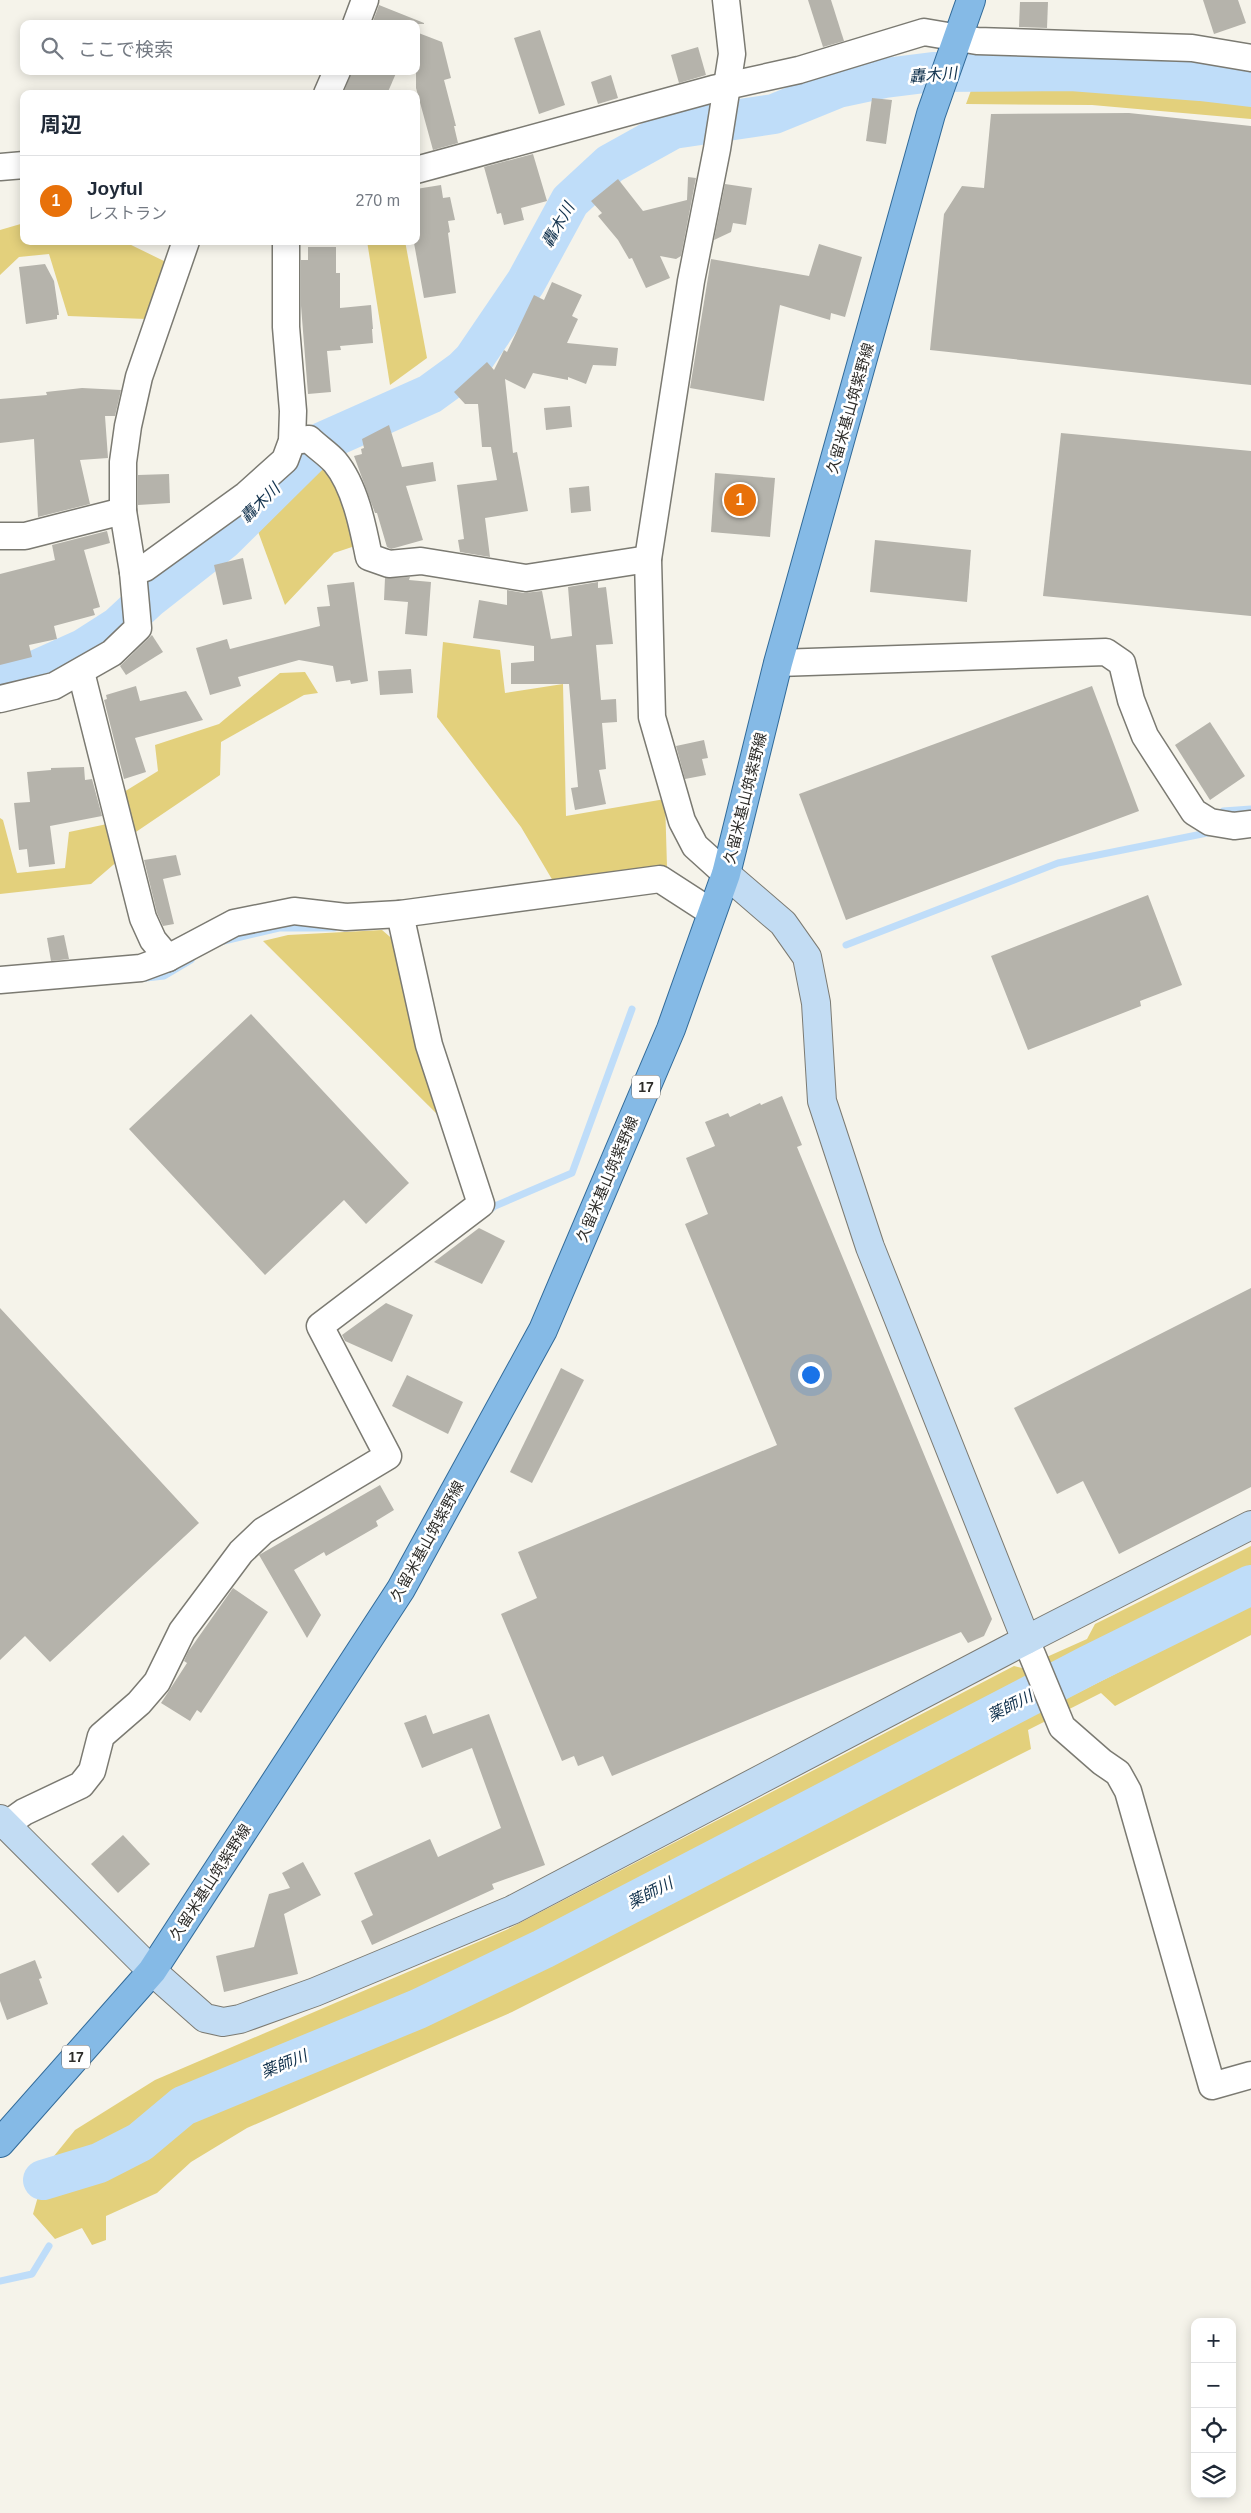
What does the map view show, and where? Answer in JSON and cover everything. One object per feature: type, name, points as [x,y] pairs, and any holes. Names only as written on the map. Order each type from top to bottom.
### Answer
[{"type":"main road","name":"久留米基山筑紫野線","points":[[0,2143],[152,1971],[401,1589],[543,1330],[671,1030],[711,912],[726,874],[778,663],[931,114],[971,0]]},
{"type":"street","points":[[358,20],[365,0]]},
{"type":"street","points":[[726,0],[732,54],[717,149],[691,281],[648,559],[652,716],[682,821],[695,846],[783,923],[807,956],[816,1003],[822,1101],[870,1247],[1062,1726],[1118,1774],[1128,1791],[1212,2086],[1251,2075]]},
{"type":"street","points":[[420,169],[726,86],[799,70],[924,32],[956,41],[1192,48],[1251,58]]},
{"type":"street","points":[[329,90],[335,75]]},
{"type":"street","points":[[0,167],[20,165]]},
{"type":"street","points":[[0,699],[54,686],[112,653],[138,628],[123,511],[123,462],[128,426],[139,377],[185,245]]},
{"type":"street","points":[[286,245],[286,327],[293,411],[301,440],[336,463],[353,495],[369,557],[389,564],[421,561],[526,578],[648,559]]},
{"type":"street","points":[[133,579],[145,568],[246,495],[285,460],[301,440]]},
{"type":"street","points":[[0,536],[25,536],[123,511]]},
{"type":"street","points":[[778,663],[1106,652],[1122,663],[1132,700],[1145,736],[1194,812],[1232,824]]},
{"type":"street","points":[[81,672],[143,918],[153,940],[168,958]]},
{"type":"street","points":[[0,980],[141,968],[168,958],[234,923],[294,911],[346,916],[400,914],[660,879],[711,912]]},
{"type":"street","points":[[400,914],[429,1045],[481,1204],[320,1326],[388,1456],[263,1531],[241,1552],[182,1631],[157,1682],[139,1703],[101,1736],[92,1771],[81,1785],[3,1822],[152,1971],[205,2018],[223,2022],[240,2020],[315,1992],[512,1910],[1026,1640],[1251,1525]]},
{"type":"shaded area","points":[[1054,49],[1251,65],[1251,76],[1207,68]]},
{"type":"shaded area","points":[[1071,84],[1251,102],[1251,119],[1092,105],[966,104],[973,85]]},
{"type":"shaded area","points":[[20,224],[20,245],[131,245],[168,263],[146,319],[68,316],[49,254],[19,257],[0,275],[0,230]]},
{"type":"shaded area","points":[[368,245],[406,245],[427,358],[390,385]]},
{"type":"shaded area","points":[[325,463],[346,499],[358,545],[334,553],[285,605],[256,526]]},
{"type":"shaded area","points":[[443,642],[500,650],[505,693],[563,684],[566,816],[665,799],[667,867],[553,881],[521,827],[437,717]]},
{"type":"shaded area","points":[[305,672],[318,693],[304,695],[221,742],[220,775],[130,836],[119,795],[158,771],[155,745],[219,724],[280,673]]},
{"type":"shaded area","points":[[0,818],[3,820],[17,873],[65,868],[69,832],[112,823],[120,859],[91,884],[0,894]]},
{"type":"shaded area","points":[[382,930],[396,942],[444,1121],[263,941],[288,935]]},
{"type":"shaded area","points":[[1251,1546],[1251,1569],[498,1954],[187,2086],[98,2147],[54,2156],[75,2130],[155,2080],[506,1930],[1014,1666],[1022,1668],[1087,1639],[1095,1624]]},
{"type":"shaded area","points":[[1251,1605],[1251,1635],[1115,1706],[1101,1693],[1028,1730],[1031,1749],[512,2012],[247,2128],[191,2162],[157,2193],[106,2216],[106,2240],[92,2245],[82,2228],[55,2239],[33,2214],[39,2193],[100,2181],[132,2167],[196,2118],[495,1989]]},
{"type":"building","points":[[808,0],[831,0],[844,41],[823,47]]},
{"type":"building","points":[[1203,0],[1238,0],[1246,23],[1214,34]]},
{"type":"building","points":[[1020,2],[1048,2],[1047,28],[1019,27]]},
{"type":"building","points":[[379,5],[416,20],[373,20]]},
{"type":"building","points":[[540,30],[565,105],[539,114],[514,38]]},
{"type":"building","points":[[420,34],[442,42],[451,78],[444,80],[456,126],[454,126],[458,143],[433,150],[420,103],[420,90],[417,90],[416,75],[420,75]]},
{"type":"building","points":[[698,47],[706,75],[679,83],[671,55]]},
{"type":"building","points":[[350,75],[395,75],[389,90],[345,90]]},
{"type":"building","points":[[611,75],[618,98],[598,104],[591,82]]},
{"type":"building","points":[[872,98],[892,100],[886,144],[866,141]]},
{"type":"building","points":[[1129,113],[1251,126],[1251,385],[930,350],[944,214],[962,186],[984,188],[991,114]]},
{"type":"building","points":[[533,154],[547,201],[521,208],[524,220],[504,225],[501,213],[497,214],[484,167]]},
{"type":"building","points":[[688,177],[696,178],[681,256],[676,259],[660,256],[670,278],[646,288],[632,258],[629,259],[618,240],[598,216],[602,213],[591,201],[618,179],[643,211],[687,200]]},
{"type":"building","points":[[725,184],[752,188],[746,225],[733,223],[731,232],[714,240]]},
{"type":"building","points":[[441,185],[443,198],[450,197],[455,220],[448,221],[450,232],[448,233],[456,293],[424,298],[414,245],[420,245],[420,188]]},
{"type":"building","points":[[819,244],[862,257],[845,317],[831,313],[830,320],[780,305],[764,401],[690,388],[711,259],[809,276]]},
{"type":"building","points":[[308,247],[336,247],[336,273],[340,273],[340,308],[371,305],[373,343],[340,346],[341,350],[327,351],[331,392],[308,394],[301,306],[301,260],[308,260]]},
{"type":"building","points":[[45,264],[54,281],[59,315],[57,315],[57,319],[26,324],[19,267]]},
{"type":"building","points":[[552,282],[582,295],[572,316],[578,319],[567,343],[618,348],[616,366],[593,365],[586,384],[568,377],[568,380],[533,373],[525,389],[505,379],[513,453],[517,452],[528,511],[485,518],[490,557],[460,552],[458,540],[464,539],[457,485],[497,480],[491,447],[482,447],[478,404],[465,404],[454,392],[487,362],[494,370],[504,350],[507,352],[534,295],[544,300]]},
{"type":"building","points":[[82,388],[121,390],[115,416],[105,416],[108,458],[80,460],[90,504],[38,517],[34,439],[0,443],[0,399],[47,395],[46,392]]},
{"type":"building","points":[[570,406],[572,427],[546,430],[544,408]]},
{"type":"building","points":[[389,425],[402,467],[433,462],[436,481],[406,486],[423,540],[391,549],[387,547],[377,513],[375,513],[354,456],[362,454],[361,449],[364,448],[362,439]]},
{"type":"building","points":[[1061,433],[1251,451],[1251,616],[1043,596]]},
{"type":"building","points":[[715,473],[775,478],[770,537],[711,532]]},
{"type":"building","points":[[169,474],[170,503],[138,505],[138,475]]},
{"type":"building","points":[[589,486],[591,511],[571,513],[569,488]]},
{"type":"building","points":[[107,531],[110,543],[84,550],[100,607],[93,609],[95,615],[54,626],[57,639],[29,645],[32,657],[0,665],[0,574],[55,560],[52,545]]},
{"type":"building","points":[[875,540],[971,550],[967,602],[870,592]]},
{"type":"building","points":[[243,558],[252,599],[223,605],[214,565]]},
{"type":"building","points":[[410,577],[409,580],[431,582],[427,636],[405,634],[408,602],[384,600],[385,578]]},
{"type":"building","points":[[354,582],[368,681],[351,684],[350,680],[336,682],[333,666],[299,660],[238,677],[241,686],[210,695],[196,648],[227,639],[230,649],[320,626],[317,607],[330,606],[327,585]]},
{"type":"building","points":[[598,582],[598,588],[606,587],[613,644],[596,645],[601,700],[616,699],[617,722],[602,723],[606,769],[599,770],[606,804],[575,810],[571,788],[578,787],[569,684],[511,684],[511,663],[534,661],[534,646],[473,638],[479,600],[507,605],[507,590],[524,593],[542,591],[551,639],[572,636],[568,587]]},
{"type":"building","points":[[152,635],[163,652],[126,675],[120,666]]},
{"type":"building","points":[[411,669],[413,693],[380,695],[378,671]]},
{"type":"building","points":[[136,686],[140,701],[186,691],[203,720],[135,738],[146,772],[124,779],[104,700],[107,699],[106,695]]},
{"type":"building","points":[[1092,686],[1139,811],[846,920],[799,794]]},
{"type":"building","points":[[1210,722],[1245,776],[1210,800],[1175,745]]},
{"type":"building","points":[[704,740],[708,758],[702,759],[706,775],[685,779],[676,746]]},
{"type":"building","points":[[84,767],[85,780],[92,779],[102,816],[50,826],[55,864],[29,867],[27,849],[19,850],[14,803],[30,802],[27,772],[51,770],[51,768]]},
{"type":"building","points":[[176,855],[181,875],[163,879],[174,924],[163,926],[157,913],[144,860]]},
{"type":"building","points":[[1148,895],[1182,985],[1140,1001],[1141,1006],[1028,1050],[991,956]]},
{"type":"building","points":[[64,935],[69,959],[51,961],[47,938]]},
{"type":"building","points":[[251,1014],[409,1183],[366,1224],[344,1200],[265,1275],[129,1129]]},
{"type":"building","points":[[782,1096],[802,1145],[797,1147],[992,1619],[984,1636],[968,1643],[961,1632],[612,1776],[603,1756],[578,1766],[574,1756],[562,1761],[501,1614],[537,1598],[518,1552],[777,1445],[685,1224],[708,1214],[686,1158],[715,1146],[705,1122],[728,1113],[730,1117],[760,1103],[761,1105]]},
{"type":"building","points":[[479,1228],[505,1241],[482,1284],[434,1262]]},
{"type":"building","points":[[1251,1288],[1251,1487],[1119,1554],[1083,1481],[1057,1494],[1014,1408]]},
{"type":"building","points":[[386,1303],[413,1315],[392,1362],[345,1341],[342,1335]]},
{"type":"building","points":[[0,1308],[199,1523],[50,1662],[25,1636],[0,1660]]},
{"type":"building","points":[[561,1368],[584,1380],[532,1483],[510,1472]]},
{"type":"building","points":[[407,1375],[463,1402],[448,1434],[392,1406]]},
{"type":"building","points":[[380,1485],[394,1510],[376,1521],[378,1526],[326,1556],[324,1552],[294,1570],[321,1615],[307,1638],[259,1555]]},
{"type":"building","points":[[233,1588],[268,1612],[201,1713],[197,1710],[190,1721],[161,1703],[187,1663],[184,1661],[188,1652]]},
{"type":"building","points":[[489,1714],[545,1865],[492,1884],[494,1889],[372,1945],[361,1921],[373,1915],[354,1873],[430,1839],[438,1857],[501,1828],[472,1748],[422,1768],[404,1723],[426,1715],[433,1734]]},
{"type":"building","points":[[123,1835],[150,1864],[118,1893],[91,1864]]},
{"type":"building","points":[[303,1862],[321,1895],[284,1914],[298,1974],[224,1992],[216,1956],[254,1947],[269,1894],[290,1888],[282,1873]]},
{"type":"building","points":[[35,1960],[42,1978],[39,1979],[48,2004],[7,2020],[0,2001],[0,1974]]},
{"type":"waterway","name":"轟木川","points":[[0,681],[32,672],[83,649],[119,626],[148,599],[223,540],[322,442],[430,394],[463,370],[473,360],[526,282],[570,201],[610,164],[673,129],[774,114],[838,88],[885,78],[933,72],[1071,71],[1251,87]]},
{"type":"waterway","points":[[1219,819],[1223,811],[1251,809]]},
{"type":"waterway","points":[[846,945],[1058,863],[1212,832]]},
{"type":"waterway","points":[[224,941],[279,928],[334,928]]},
{"type":"waterway","points":[[146,978],[164,976],[191,960]]},
{"type":"waterway","points":[[487,1212],[495,1206],[572,1173],[632,1009]]},
{"type":"waterway","name":"薬師川","points":[[43,2180],[99,2163],[140,2142],[183,2106],[418,2009],[543,1949],[1089,1665],[1251,1585]]},
{"type":"waterway","points":[[0,2281],[32,2274],[49,2246]]},
{"type":"place","name":"Joyful","points":[[740,500]]}]
